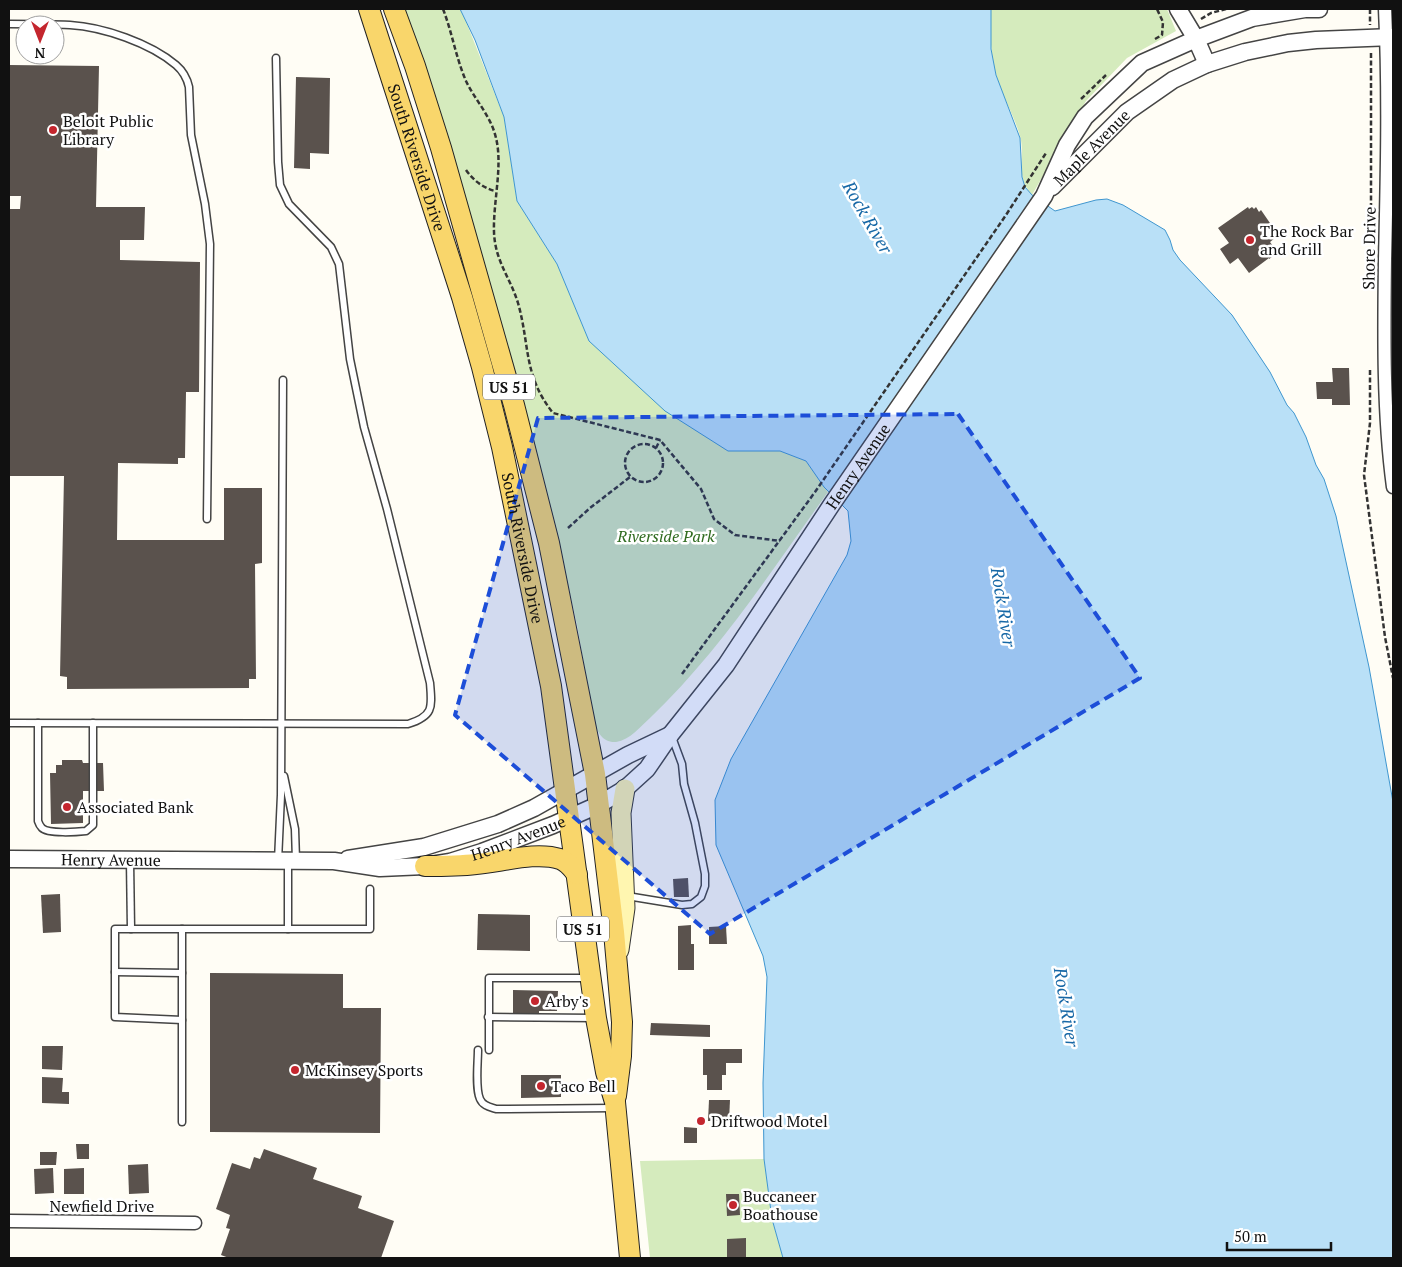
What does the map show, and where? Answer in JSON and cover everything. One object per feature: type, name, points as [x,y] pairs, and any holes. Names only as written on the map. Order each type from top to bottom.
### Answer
[{"type":"main road","name":"South Riverside Drive","points":[[369,9],[439,223],[482,367],[502,448],[545,658],[566,790],[596,1018],[604,1065],[615,1105],[630,1258]]},
{"type":"main road","name":"South Riverside Drive","points":[[394,9],[415,66],[441,148],[537,489],[570,646],[594,774],[617,961],[622,1038],[615,1105]]},
{"type":"main road","points":[[617,961],[626,908],[621,813],[626,789]]},
{"type":"main road","points":[[425,866],[477,864],[547,857],[566,862],[577,874]]},
{"type":"street","points":[[1178,9],[1193,33],[1207,64]]},
{"type":"street","name":"Maple Avenue","points":[[1044,196],[1067,145],[1085,117],[1142,63],[1193,33],[1252,18],[1305,9],[1319,9]]},
{"type":"street","name":"Shore Drive","points":[[1385,9],[1390,38],[1390,209],[1384,327],[1393,487]]},
{"type":"street","name":"Maple Avenue","points":[[1044,196],[1127,112],[1173,80],[1207,64],[1245,52],[1288,43],[1316,40],[1390,38]]},
{"type":"street","name":"Henry Avenue","points":[[334,861],[380,868],[425,866],[450,862],[482,852],[570,818],[626,789],[647,769],[671,734],[726,665],[832,504],[1044,196]]},
{"type":"street","name":"Henry Avenue","points":[[9,859],[334,861],[405,851],[454,839],[511,819],[628,754],[671,734]]},
{"type":"street","name":"Newfield Drive","points":[[9,1221],[195,1223]]},
{"type":"lane","points":[[9,24],[70,25],[109,32],[155,51],[176,64],[187,80],[191,135],[205,204],[210,244],[206,519]]},
{"type":"lane","points":[[9,723],[408,724],[424,718],[429,712],[432,701],[430,683],[356,390],[350,359],[339,264],[331,247],[289,204],[280,185],[276,58]]},
{"type":"lane","points":[[283,380],[280,723],[287,861],[288,929]]},
{"type":"lane","points":[[38,723],[38,821],[40,827],[48,832],[86,832],[92,828],[94,821],[92,723]]},
{"type":"lane","points":[[626,896],[682,905],[692,904],[701,897],[705,886],[705,874],[695,823],[684,784],[682,764],[671,734]]},
{"type":"lane","points":[[281,764],[294,823],[287,861]]},
{"type":"lane","points":[[130,860],[131,929]]},
{"type":"lane","points":[[182,1020],[115,1018],[115,929],[370,929],[370,889]]},
{"type":"lane","points":[[182,929],[182,1122]]},
{"type":"lane","points":[[115,972],[182,973]]},
{"type":"lane","points":[[488,1050],[488,978],[590,978]]},
{"type":"lane","points":[[488,1017],[596,1018]]},
{"type":"lane","points":[[478,1050],[478,1092],[480,1100],[486,1106],[496,1109],[615,1105]]},
{"type":"path","points":[[443,9],[465,78],[490,121],[496,138],[498,156],[494,234],[497,254],[517,302],[531,373],[536,388],[546,404],[553,413],[660,440],[701,489],[714,519],[735,536],[780,541]]},
{"type":"path","points":[[1157,9],[1163,22],[1162,35]]},
{"type":"path","points":[[1193,33],[1211,13],[1226,9]]},
{"type":"path","points":[[463,164],[466,172],[475,181],[495,192]]},
{"type":"path","points":[[682,674],[816,492],[1033,174]]},
{"type":"path","points":[[656,448],[660,440]]},
{"type":"path","points":[[644,444],[656,448],[663,459],[663,465],[658,477],[647,482],[641,482],[630,476],[627,471],[626,459],[632,449],[644,444]]},
{"type":"path","points":[[568,528],[630,476]]},
{"type":"highlighted area","points":[[958,414],[1140,678],[710,934],[455,715],[538,418]]},
{"type":"green space","name":"Riverside Park","points":[[401,9],[461,9],[504,117],[517,201],[557,264],[589,341],[728,451],[780,451],[806,461],[828,492],[766,580],[722,638],[650,718],[635,732],[621,741],[611,742],[604,739],[594,721],[577,625],[556,531],[517,377],[471,221]]},
{"type":"green space","points":[[991,9],[1167,9],[1176,31],[1127,58],[1086,101],[1032,195],[1023,180],[1020,136],[1001,90],[994,66],[991,42]]},
{"type":"green space","points":[[764,1159],[772,1219],[783,1258],[650,1258],[640,1161]]},
{"type":"water","name":"Rock River","points":[[460,9],[991,9],[991,49],[996,75],[1020,138],[1022,177],[1025,187],[1032,195],[1055,211],[1107,199],[1123,205],[1165,230],[1173,250],[1180,260],[1232,315],[1270,372],[1287,405],[1294,413],[1324,479],[1336,516],[1369,667],[1393,802],[1393,1258],[783,1258],[772,1219],[764,1159],[763,1083],[767,977],[763,956],[716,845],[715,800],[731,759],[847,555],[851,541],[848,511],[824,487],[806,461],[780,451],[728,451],[665,411],[589,341],[557,264],[517,201],[504,117],[475,40]]},
{"type":"building","points":[[9,65],[99,66],[96,207],[145,207],[144,240],[120,240],[120,260],[200,262],[199,392],[186,392],[185,458],[178,458],[178,464],[118,463],[117,540],[224,540],[224,488],[262,488],[262,563],[255,564],[256,679],[249,679],[249,688],[67,689],[67,677],[60,676],[64,476],[9,476],[9,209],[20,209],[21,196],[9,196]]},
{"type":"building","points":[[296,77],[330,78],[329,154],[310,153],[310,169],[294,168]]},
{"type":"building","name":"The Rock Bar and Grill","points":[[1248,207],[1249,209],[1252,207],[1254,209],[1256,207],[1259,212],[1261,210],[1272,226],[1264,234],[1266,237],[1272,234],[1275,238],[1270,242],[1278,253],[1249,273],[1238,258],[1230,264],[1220,249],[1229,243],[1218,228]]},
{"type":"building","points":[[1332,368],[1349,368],[1350,405],[1332,405],[1332,399],[1317,399],[1316,382],[1333,382]]},
{"type":"building","name":"Associated Bank","points":[[62,760],[103,763],[104,791],[83,791],[83,823],[51,824],[50,773],[56,773],[56,765],[62,765]]},
{"type":"building","points":[[688,878],[689,897],[674,897],[673,879]]},
{"type":"building","points":[[60,894],[61,932],[43,933],[41,895]]},
{"type":"building","points":[[478,914],[530,915],[530,951],[477,950]]},
{"type":"building","points":[[691,925],[691,944],[694,944],[694,970],[678,970],[678,926]]},
{"type":"building","points":[[726,926],[727,944],[709,944],[709,927]]},
{"type":"building","name":"McKinsey Sports","points":[[210,973],[343,974],[343,1008],[381,1008],[380,1133],[210,1132]]},
{"type":"building","name":"Arby's","points":[[513,990],[558,991],[557,1011],[539,1011],[539,1014],[513,1014]]},
{"type":"building","points":[[651,1023],[710,1025],[710,1037],[650,1035]]},
{"type":"building","points":[[42,1046],[63,1046],[62,1070],[42,1069]]},
{"type":"building","points":[[703,1049],[742,1049],[742,1063],[726,1063],[726,1075],[722,1075],[722,1090],[707,1090],[707,1075],[703,1075]]},
{"type":"building","name":"Taco Bell","points":[[521,1075],[561,1075],[561,1097],[521,1098]]},
{"type":"building","points":[[42,1077],[63,1078],[62,1092],[69,1092],[69,1104],[42,1103]]},
{"type":"building","points":[[709,1100],[730,1100],[729,1121],[708,1121]]},
{"type":"building","points":[[684,1127],[697,1128],[697,1143],[684,1143]]},
{"type":"building","points":[[76,1144],[89,1144],[89,1159],[77,1159]]},
{"type":"building","points":[[264,1149],[317,1168],[313,1179],[362,1196],[358,1208],[394,1221],[381,1258],[229,1258],[221,1255],[230,1229],[226,1228],[230,1215],[216,1209],[232,1163],[250,1169],[254,1157],[260,1159]]},
{"type":"building","points":[[40,1152],[57,1152],[56,1165],[40,1165]]},
{"type":"building","points":[[148,1164],[149,1193],[129,1194],[128,1165]]},
{"type":"building","points":[[53,1168],[54,1193],[35,1194],[34,1169]]},
{"type":"building","points":[[84,1168],[84,1194],[64,1194],[64,1169]]},
{"type":"building","name":"Buccaneer Boathouse","points":[[726,1194],[739,1194],[740,1215],[727,1216]]},
{"type":"building","points":[[746,1238],[746,1258],[727,1258],[727,1239]]},
{"type":"place","name":"Beloit Public Library","points":[[53,130]]},
{"type":"place","name":"The Rock Bar and Grill","points":[[1250,240]]},
{"type":"place","name":"Associated Bank","points":[[67,807]]},
{"type":"place","name":"Arby's","points":[[535,1001]]},
{"type":"place","name":"McKinsey Sports","points":[[295,1070]]},
{"type":"place","name":"Taco Bell","points":[[541,1086]]},
{"type":"place","name":"Driftwood Motel","points":[[701,1121]]},
{"type":"place","name":"Buccaneer Boathouse","points":[[733,1205]]}]
